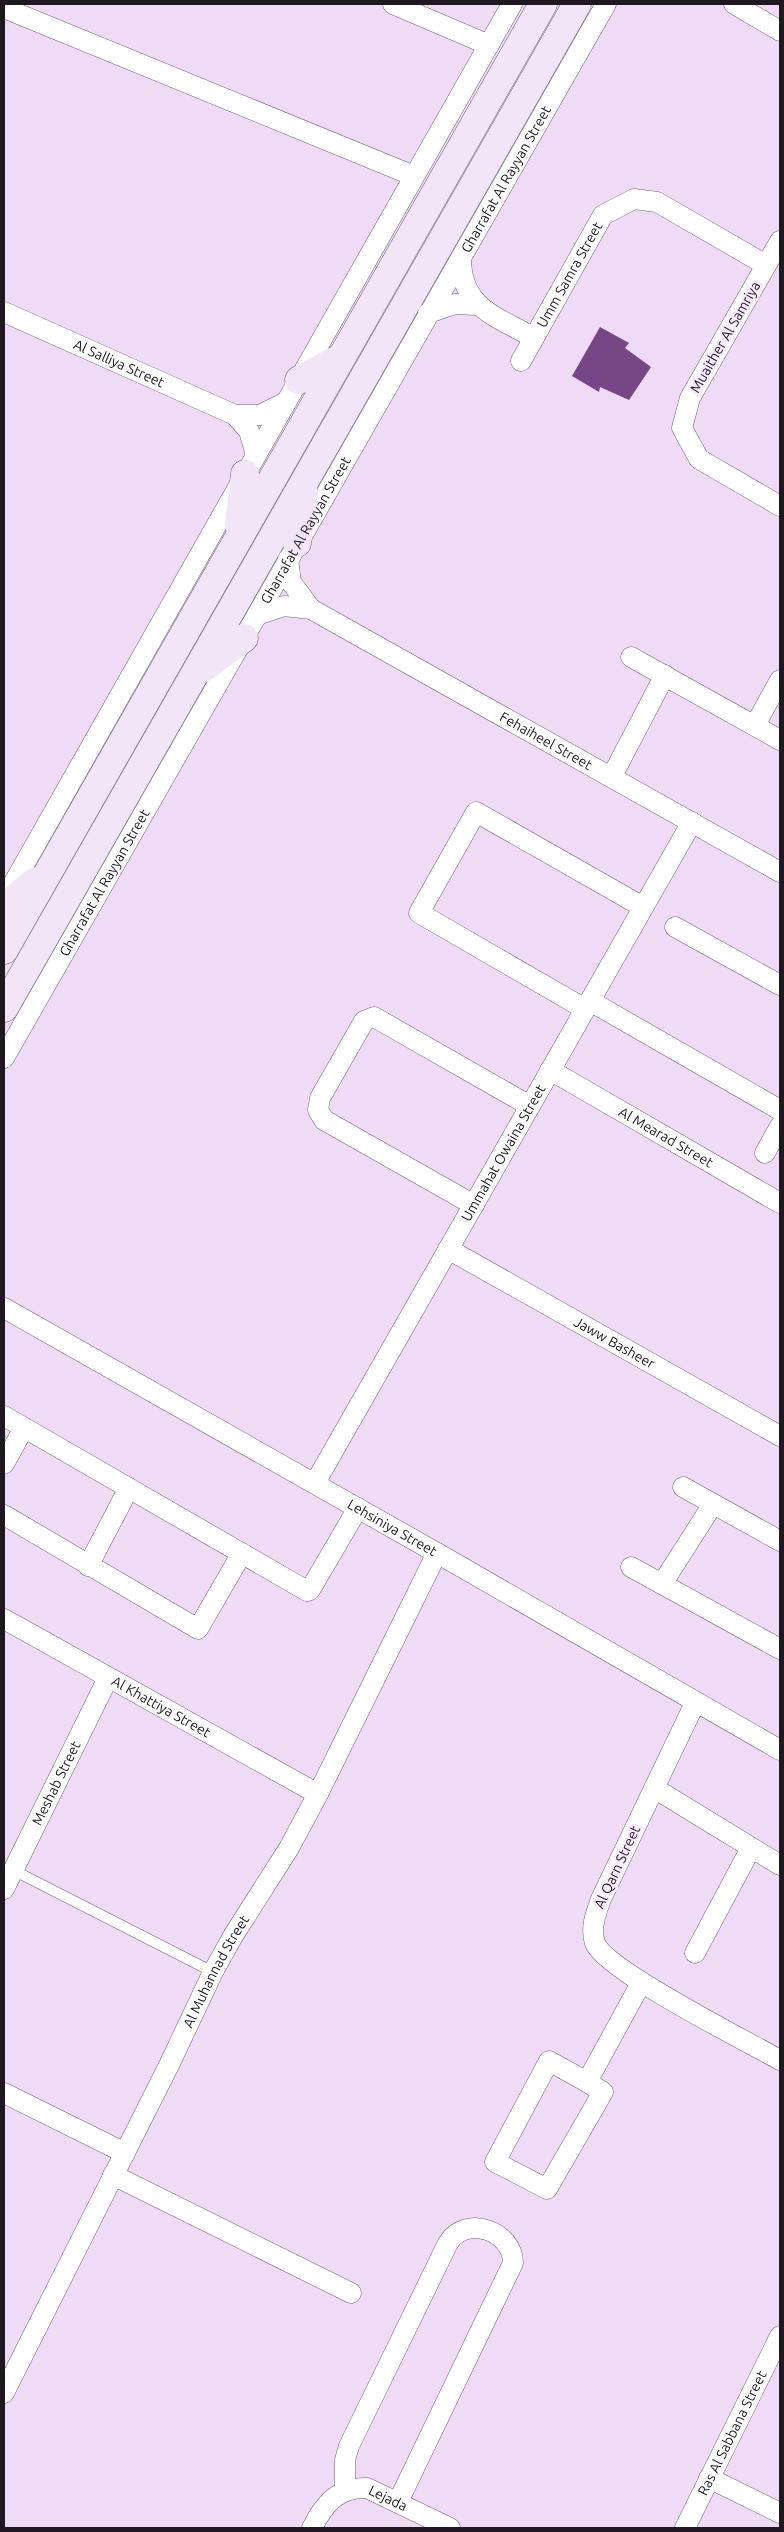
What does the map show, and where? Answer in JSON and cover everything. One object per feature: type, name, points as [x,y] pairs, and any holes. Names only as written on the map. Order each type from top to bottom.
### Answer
[{"type":"main road","points":[[4,950],[543,4]]},
{"type":"main road","name":"Gharrafat Al Rayyan Street","points":[[4,1008],[577,4]]},
{"type":"main road","points":[[560,34],[597,4]]},
{"type":"main road","points":[[293,391],[340,358]]},
{"type":"main road","points":[[237,539],[250,465]]},
{"type":"main road","points":[[293,551],[305,479]]},
{"type":"main road","points":[[193,676],[251,626]]},
{"type":"main road","points":[[4,907],[49,870]]},
{"type":"street","points":[[392,4],[489,46]]},
{"type":"street","points":[[4,900],[512,4]]},
{"type":"street","name":"Gharrafat Al Rayyan Street","points":[[4,1058],[606,4]]},
{"type":"street","points":[[737,4],[780,31]]},
{"type":"street","points":[[4,8],[414,176]]},
{"type":"street","name":"Umm Samra Street","points":[[521,361],[603,215],[634,199],[658,202],[766,265]]},
{"type":"street","name":"Muaither Al Samriya","points":[[780,241],[690,398],[682,428],[699,459],[780,506]]},
{"type":"street","name":"Umm Samra Street","points":[[461,258],[462,279],[467,291],[477,305],[534,338]]},
{"type":"street","name":"Umm Samra Street","points":[[428,313],[454,304],[477,305]]},
{"type":"street","name":"Al Salliya Street","points":[[4,312],[235,414],[260,415],[293,391]]},
{"type":"street","name":"Al Salliya Street","points":[[235,414],[249,431],[250,465]]},
{"type":"street","name":"Fehaiheel Street","points":[[293,551],[291,582],[311,609]]},
{"type":"street","name":"Fehaiheel Street","points":[[251,626],[284,606],[311,609],[612,776],[780,872]]},
{"type":"street","points":[[631,657],[780,740]]},
{"type":"street","points":[[612,776],[665,676]]},
{"type":"street","points":[[755,725],[780,680]]},
{"type":"street","points":[[643,907],[476,812],[420,913],[780,1110]]},
{"type":"street","name":"Ummahat Owaina Street","points":[[315,1483],[692,822]]},
{"type":"street","points":[[676,926],[780,985]]},
{"type":"street","points":[[474,1205],[324,1120],[318,1110],[320,1098],[364,1020],[374,1017],[530,1106]]},
{"type":"street","name":"Al Mearad Street","points":[[550,1070],[780,1204]]},
{"type":"street","points":[[765,1152],[780,1126]]},
{"type":"street","name":"Jaww Basheer","points":[[448,1249],[780,1436]]},
{"type":"street","name":"Lehsiniya Street","points":[[4,1308],[315,1483],[695,1703],[780,1750]]},
{"type":"street","points":[[4,1416],[309,1592],[358,1508]]},
{"type":"street","points":[[4,1464],[24,1428]]},
{"type":"street","points":[[683,1487],[780,1541]]},
{"type":"street","points":[[88,1566],[129,1488]]},
{"type":"street","points":[[662,1584],[713,1504]]},
{"type":"street","points":[[4,1515],[198,1629],[242,1552]]},
{"type":"street","name":"Al Muhannad Street","points":[[4,2393],[125,2153],[213,1972],[233,1936],[289,1848],[318,1794],[437,1553]]},
{"type":"street","points":[[631,1567],[780,1649]]},
{"type":"street","name":"Al Khattiya Street","points":[[4,1619],[318,1794]]},
{"type":"street","name":"Meshab Street","points":[[4,1889],[108,1678]]},
{"type":"street","name":"Al Qarn Street","points":[[695,1703],[601,1899],[592,1929],[595,1943],[601,1953],[641,1983],[780,2060]]},
{"type":"street","points":[[654,1788],[780,1865]]},
{"type":"street","points":[[695,1953],[751,1848]]},
{"type":"street","points":[[587,2082],[641,1983]]},
{"type":"street","points":[[549,2061],[587,2082],[603,2092],[547,2189],[495,2162],[549,2061]]},
{"type":"street","points":[[4,2093],[125,2153]]},
{"type":"street","points":[[113,2176],[351,2293]]},
{"type":"street","points":[[312,2528],[320,2511],[333,2498],[345,2490],[345,2460],[349,2446],[443,2252],[452,2236],[459,2230],[476,2226],[504,2239],[510,2246],[513,2262],[398,2502]]},
{"type":"street","name":"Ras Al Sabbana Street","points":[[685,2528],[780,2336]]},
{"type":"street","points":[[710,2478],[780,2513]]},
{"type":"street","name":"Lejada","points":[[345,2490],[367,2488],[398,2502],[421,2522],[450,2528]]},
{"type":"lane","points":[[13,1870],[213,1972]]},
{"type":"building","points":[[600,327],[629,343],[625,348],[651,367],[629,400],[600,387],[599,392],[572,376]]}]
